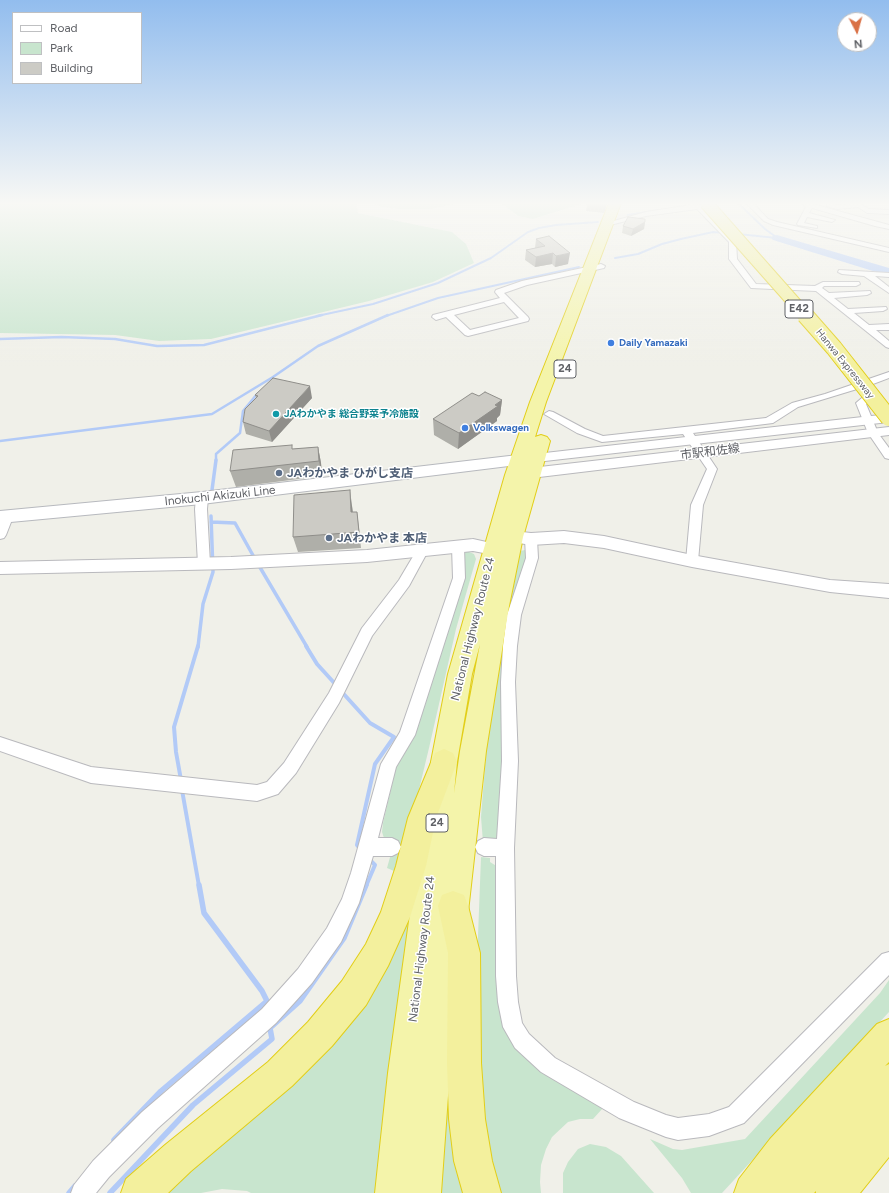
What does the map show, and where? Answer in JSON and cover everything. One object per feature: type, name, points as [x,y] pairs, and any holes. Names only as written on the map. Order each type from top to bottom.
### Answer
[{"type":"highway","name":"National Highway Route 24","points":[[525,467],[549,414],[599,259]]},
{"type":"highway","name":"Hanwa Expressway","points":[[750,259],[834,348],[889,418]]},
{"type":"highway","name":"Hanwa Expressway","points":[[765,259],[834,335],[889,400]]},
{"type":"highway","name":"National Highway Route 24","points":[[422,1193],[431,1082],[473,751],[498,606],[513,541],[525,467],[538,402],[596,267]]},
{"type":"highway","name":"National Highway Route 24","points":[[394,1193],[406,1073],[444,762],[460,674],[513,541]]},
{"type":"highway","points":[[140,1193],[178,1158],[280,1074],[320,1034],[354,993],[370,968],[394,917],[411,866],[422,818],[444,762]]},
{"type":"highway","points":[[453,906],[464,953],[464,1063],[466,1118],[473,1161],[482,1193]]},
{"type":"highway","points":[[753,1193],[783,1152],[889,1036]]},
{"type":"highway","points":[[818,1185],[889,1082]]},
{"type":"highway","points":[[782,1193],[818,1185],[889,1128]]},
{"type":"main road","name":"Inokuchi Akizuki Line","points":[[2,525],[525,467]]},
{"type":"street","points":[[733,259],[754,286],[818,289],[848,311],[889,345]]},
{"type":"street","points":[[448,314],[468,333],[525,319],[505,300],[499,292],[525,283],[596,267]]},
{"type":"street","points":[[842,272],[889,275]]},
{"type":"street","points":[[867,274],[889,291]]},
{"type":"street","points":[[818,289],[819,286],[823,284],[856,284]]},
{"type":"street","points":[[827,296],[866,293]]},
{"type":"street","points":[[436,317],[505,300]]},
{"type":"street","points":[[848,311],[884,309]]},
{"type":"street","points":[[869,328],[889,327]]},
{"type":"street","points":[[549,414],[581,431],[602,439],[690,436],[769,421],[795,406],[889,375]]},
{"type":"street","points":[[859,386],[868,398],[861,403],[871,427],[889,456]]},
{"type":"street","name":"市駅和佐線","points":[[525,467],[702,453],[871,427],[889,418]]},
{"type":"street","name":"市駅和佐線","points":[[525,467],[690,436],[871,427],[889,431]]},
{"type":"street","points":[[690,436],[712,469],[697,504],[692,561]]},
{"type":"street","points":[[202,504],[204,564]]},
{"type":"street","points":[[0,568],[204,564],[367,556],[564,537],[604,542],[692,561],[830,586],[889,591]]},
{"type":"street","points":[[513,541],[532,558],[514,615],[510,646],[508,682],[510,761],[505,848],[506,976],[513,1028],[530,1050],[548,1065],[627,1110],[666,1126],[678,1129],[692,1128],[724,1120],[736,1115],[889,961]]},
{"type":"street","points":[[82,1193],[101,1169],[130,1140],[269,1016],[301,981],[334,935],[350,903],[367,847],[389,764],[406,735],[459,578],[458,547]]},
{"type":"street","points":[[0,744],[91,775],[258,793],[272,788],[290,768],[330,704],[367,632],[404,583],[422,550]]},
{"type":"street","points":[[367,847],[392,847]]},
{"type":"street","points":[[484,848],[505,848]]},
{"type":"green space","points":[[0,259],[472,259],[474,263],[433,282],[369,301],[211,339],[159,341],[115,335],[0,333]]},
{"type":"green space","points":[[525,550],[528,552],[511,612],[505,767],[499,835],[493,841],[483,842],[481,817],[493,662],[520,551]]},
{"type":"green space","points":[[467,551],[474,554],[476,559],[456,629],[409,831],[394,871],[387,868],[394,843],[384,838],[382,832],[383,823],[397,764],[415,733],[462,555]]},
{"type":"green space","points":[[424,839],[380,1193],[251,1193],[247,1191],[222,1189],[201,1193],[158,1193],[306,1066]]},
{"type":"green space","points":[[481,857],[490,858],[490,862],[498,867],[507,1033],[511,1041],[522,1053],[603,1108],[593,1119],[580,1119],[568,1122],[552,1137],[541,1165],[541,1193],[496,1193],[489,1174],[475,1015]]},
{"type":"green space","points":[[889,980],[889,1012],[722,1193],[691,1193],[682,1178],[650,1139],[673,1149],[682,1150],[745,1139],[880,993]]},
{"type":"green space","points":[[445,1058],[467,1193],[436,1193]]},
{"type":"green space","points":[[590,1144],[606,1147],[621,1156],[654,1193],[563,1193],[563,1173],[568,1162],[578,1149]]},
{"type":"building","points":[[273,378],[310,386],[269,431],[243,422],[245,409],[258,396],[255,395]]},
{"type":"building","points":[[485,392],[502,400],[495,405],[498,406],[459,433],[433,419],[472,393],[479,396]]},
{"type":"building","points":[[292,445],[292,449],[318,447],[319,461],[230,471],[233,450]]},
{"type":"building","points":[[350,490],[351,512],[357,512],[359,532],[293,537],[294,495]]},
{"type":"waterway","points":[[317,316],[373,304],[438,283],[490,259]]},
{"type":"waterway","points":[[845,259],[889,272]]},
{"type":"waterway","points":[[386,316],[438,298],[579,267]]},
{"type":"waterway","points":[[0,339],[62,337],[115,339],[157,346],[204,345],[322,315]]},
{"type":"waterway","points":[[0,441],[212,414],[273,377],[318,346],[388,315]]},
{"type":"waterway","points":[[216,460],[216,454],[240,433],[243,411],[257,394]]},
{"type":"waterway","points":[[212,490],[216,460]]},
{"type":"waterway","points":[[211,516],[211,522]]},
{"type":"waterway","points":[[198,647],[203,604],[213,572],[211,522]]},
{"type":"waterway","points":[[211,522],[235,523],[255,559]]},
{"type":"waterway","points":[[258,564],[307,647]]},
{"type":"waterway","points":[[181,780],[176,752],[174,727],[198,646]]},
{"type":"waterway","points":[[306,646],[317,664],[337,686]]},
{"type":"waterway","points":[[341,691],[370,723],[394,737],[375,764],[357,845],[361,850]]},
{"type":"waterway","points":[[182,790],[199,886]]},
{"type":"waterway","points":[[366,886],[375,865],[369,859]]},
{"type":"waterway","points":[[114,1140],[161,1091],[267,1001],[262,991],[204,913],[199,885]]},
{"type":"waterway","points":[[110,1193],[193,1105],[272,1039],[270,1028],[300,1001],[344,938],[366,885]]},
{"type":"waterway","points":[[69,1193],[75,1186]]},
{"type":"place","name":"Daily Yamazaki","points":[[611,343]]},
{"type":"place","name":"JAわかやま 総合野菜予冷施設","points":[[276,414]]},
{"type":"place","name":"Volkswagen","points":[[465,428]]},
{"type":"place","name":"JAわかやま ひがし支店","points":[[279,473]]},
{"type":"place","name":"JAわかやま 本店","points":[[329,538]]}]
